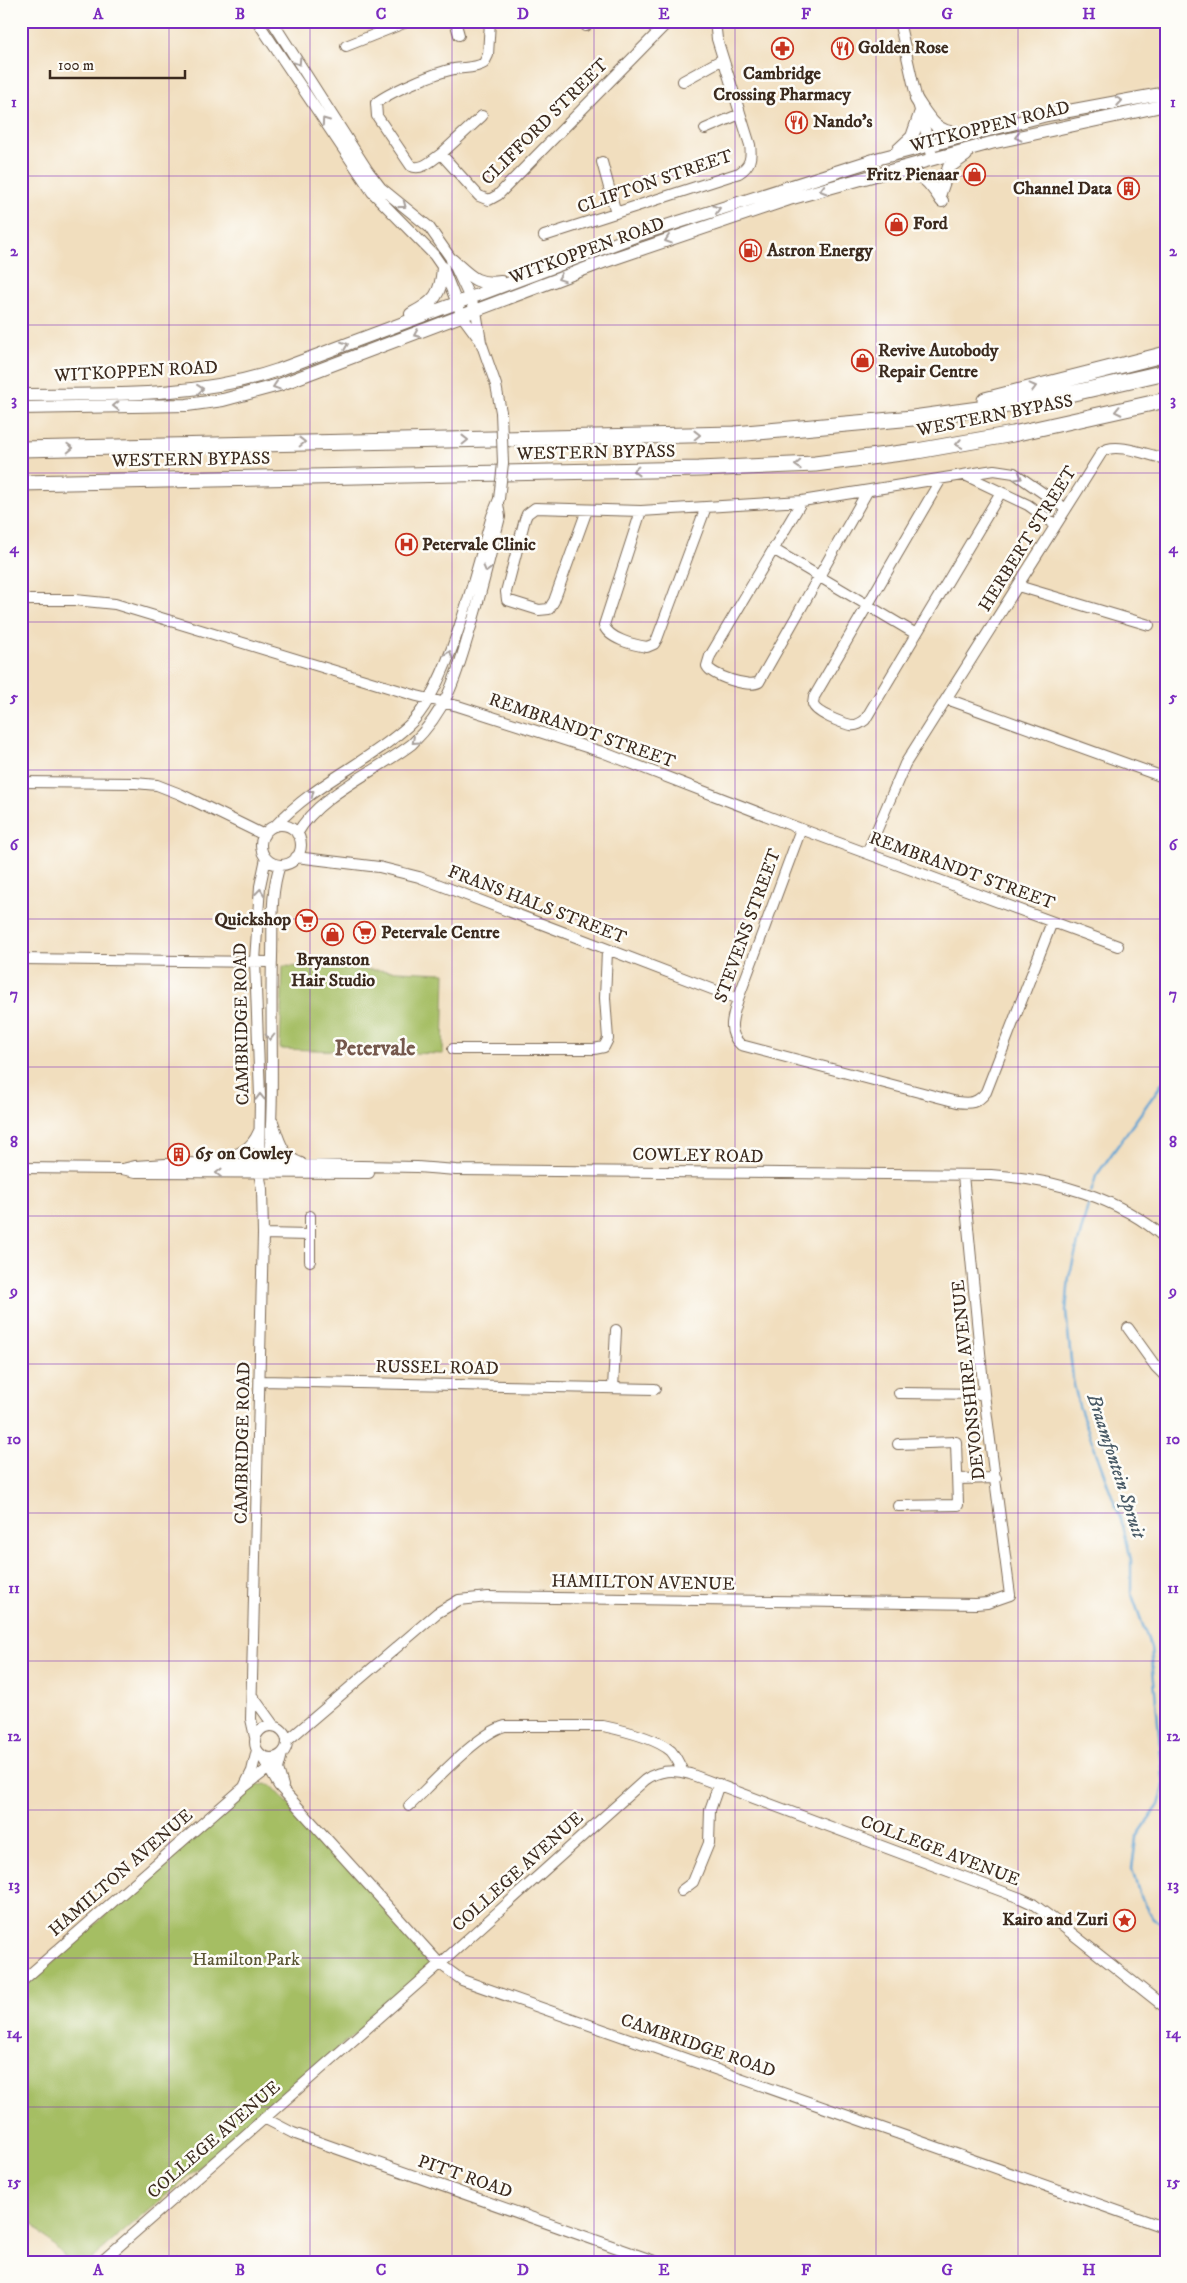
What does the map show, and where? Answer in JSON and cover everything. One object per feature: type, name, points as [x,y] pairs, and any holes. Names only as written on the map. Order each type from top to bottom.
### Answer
[{"type":"highway","points":[[936,414],[1166,354]]},
{"type":"highway","name":"WESTERN BYPASS","points":[[21,449],[735,434],[913,418],[1056,397],[1166,372]]},
{"type":"highway","name":"WESTERN BYPASS","points":[[21,483],[679,470],[815,464],[917,451],[1014,434],[1166,400]]},
{"type":"main road","name":"WITKOPPEN ROAD","points":[[21,408],[176,406],[218,401],[263,390],[322,370],[460,310],[515,280],[657,229],[929,144],[1086,107],[1166,93]]},
{"type":"main road","points":[[916,99],[929,119],[942,131],[954,133],[980,131]]},
{"type":"main road","name":"WITKOPPEN ROAD","points":[[473,304],[789,199],[991,143],[1166,104]]},
{"type":"main road","points":[[880,158],[908,142],[914,134],[920,114]]},
{"type":"main road","points":[[870,176],[902,171],[918,174],[928,180],[941,196],[945,174],[950,165],[961,157],[991,143]]},
{"type":"main road","points":[[371,335],[415,312],[432,300],[441,287],[447,264],[478,282],[491,283],[515,280]]},
{"type":"main road","name":"WITKOPPEN ROAD","points":[[21,395],[182,391],[223,386],[278,370],[371,335],[460,310]]},
{"type":"street","points":[[272,21],[371,176],[382,188],[429,227],[447,264],[473,304],[481,342],[496,385],[501,412],[503,463],[499,502],[500,517],[458,674],[445,703],[425,732],[412,744],[321,804],[302,824],[297,834]]},
{"type":"street","points":[[346,46],[409,21]]},
{"type":"street","points":[[455,21],[459,36]]},
{"type":"street","points":[[482,116],[441,154],[424,166],[414,167],[411,166],[377,116],[376,103],[384,97],[444,71],[475,67],[484,63],[488,55],[490,21]]},
{"type":"street","name":"CLIFFORD STREET","points":[[441,154],[479,196],[489,200],[498,195],[669,21]]},
{"type":"street","name":"CLIFTON STREET","points":[[544,236],[739,173],[746,168],[750,162],[751,153],[715,31],[715,21]]},
{"type":"street","points":[[899,21],[916,99],[933,159]]},
{"type":"street","points":[[259,22],[372,192],[447,264],[460,310],[481,342]]},
{"type":"street","points":[[683,81],[723,59]]},
{"type":"street","points":[[705,129],[740,114]]},
{"type":"street","points":[[602,162],[616,213]]},
{"type":"street","name":"HERBERT STREET","points":[[867,853],[905,764],[1099,457],[1106,449],[1116,447],[1166,459]]},
{"type":"street","points":[[587,510],[554,601],[549,608],[539,610],[507,600],[506,592],[527,514],[535,508],[541,507],[642,512],[802,501],[868,492],[994,470],[1014,473],[1066,509]]},
{"type":"street","points":[[965,475],[1028,505],[1056,525]]},
{"type":"street","points":[[941,479],[814,697],[813,704],[818,712],[851,725],[862,723],[869,715],[1000,492]]},
{"type":"street","points":[[802,501],[710,656],[707,666],[712,672],[745,684],[754,685],[759,682],[868,492]]},
{"type":"street","points":[[275,826],[287,826],[297,834],[300,841],[298,854],[289,863],[280,865],[266,858],[261,847],[264,835],[309,794],[409,726],[430,699],[445,664],[492,516],[499,502]]},
{"type":"street","points":[[642,512],[604,626],[613,636],[647,647],[654,644],[706,507]]},
{"type":"street","points":[[773,549],[916,634]]},
{"type":"street","points":[[1018,586],[1149,625]]},
{"type":"street","name":"REMBRANDT STREET","points":[[21,600],[75,600],[115,604],[602,752],[801,829],[1118,946]]},
{"type":"street","points":[[947,698],[1166,778]]},
{"type":"street","points":[[21,782],[157,785],[174,791],[264,835]]},
{"type":"street","name":"STEVENS STREET","points":[[801,829],[738,999],[732,1021],[733,1035],[741,1045],[957,1102],[977,1102],[986,1092],[1052,922]]},
{"type":"street","name":"FRANS HALS STREET","points":[[298,854],[319,861],[379,867],[411,875],[607,951],[738,999]]},
{"type":"street","name":"CAMBRIDGE ROAD","points":[[264,1169],[260,1129],[255,961],[260,886],[266,858]]},
{"type":"street","name":"CAMBRIDGE ROAD","points":[[255,1737],[251,1720],[260,1380],[262,1189],[271,1116],[274,891],[280,865]]},
{"type":"street","points":[[453,1049],[594,1049],[604,1047],[608,1039],[605,998],[607,951]]},
{"type":"street","points":[[21,959],[272,962]]},
{"type":"street","points":[[271,1116],[287,1156],[299,1163],[313,1166]]},
{"type":"street","points":[[182,1163],[224,1158],[242,1152],[253,1142],[260,1129]]},
{"type":"street","name":"COWLEY ROAD","points":[[122,1169],[135,1166],[182,1163],[264,1169],[418,1173],[432,1170]]},
{"type":"street","name":"COWLEY ROAD","points":[[21,1168],[122,1169],[136,1172],[313,1166],[417,1167],[432,1170],[1019,1177],[1046,1181],[1082,1192],[1145,1223],[1166,1239]]},
{"type":"street","name":"DEVONSHIRE AVENUE","points":[[963,1175],[984,1394],[1008,1580]]},
{"type":"street","points":[[310,1216],[310,1261]]},
{"type":"street","points":[[263,1234],[310,1234]]},
{"type":"street","points":[[1128,1328],[1156,1367],[1166,1377]]},
{"type":"street","points":[[613,1388],[616,1330]]},
{"type":"street","name":"RUSSEL ROAD","points":[[260,1380],[655,1389]]},
{"type":"street","points":[[899,1393],[984,1394]]},
{"type":"street","points":[[898,1444],[956,1442],[958,1479],[958,1505],[898,1506]]},
{"type":"street","points":[[958,1479],[996,1478]]},
{"type":"street","name":"HAMILTON AVENUE","points":[[287,1741],[438,1612],[459,1600],[488,1597],[976,1604],[987,1603],[1010,1596],[1008,1580]]},
{"type":"street","points":[[253,1697],[277,1727],[285,1734],[287,1741],[280,1755],[270,1758],[259,1752],[255,1737],[261,1729],[277,1727],[304,1727]]},
{"type":"street","points":[[409,1806],[479,1740],[496,1728],[505,1726],[603,1726],[614,1728],[662,1745],[674,1755],[683,1772]]},
{"type":"street","name":"CAMBRIDGE ROAD","points":[[259,1752],[282,1790],[440,1964],[452,1974],[474,1985],[1166,2228]]},
{"type":"street","name":"HAMILTON AVENUE","points":[[243,1788],[259,1752]]},
{"type":"street","name":"CAMBRIDGE ROAD","points":[[280,1755],[278,1769],[282,1790]]},
{"type":"street","name":"HAMILTON AVENUE","points":[[21,1982],[268,1768],[280,1755]]},
{"type":"street","name":"COLLEGE AVENUE","points":[[101,2262],[440,1964],[645,1780],[666,1771],[683,1772],[719,1784],[1033,1904],[1166,2008]]},
{"type":"street","points":[[252,1781],[266,1781],[282,1790]]},
{"type":"street","points":[[681,1891],[693,1882],[709,1843],[710,1810],[719,1784]]},
{"type":"street","name":"PITT ROAD","points":[[264,2118],[293,2133],[657,2262]]},
{"type":"green space","points":[[283,966],[445,973],[443,1054],[280,1049]]},
{"type":"green space","name":"Hamilton Park","points":[[265,1784],[272,1786],[438,1963],[88,2262],[70,2262],[21,2212],[21,1990],[248,1788]]},
{"type":"waterway","name":"Braamfontein Spruit","points":[[1091,1193],[1096,1176],[1166,1078]]},
{"type":"waterway","name":"Braamfontein Spruit","points":[[1090,1198],[1069,1277],[1066,1311],[1073,1380],[1079,1406],[1123,1526],[1131,1560],[1131,1592],[1151,1648],[1164,1787],[1159,1805],[1136,1838],[1132,1869],[1139,1893],[1153,1918],[1166,1925]]},
{"type":"place","name":"Golden Rose","points":[[842,48]]},
{"type":"place","name":"Cambridge Crossing Pharmacy","points":[[782,49]]},
{"type":"place","name":"Nando's","points":[[797,122]]},
{"type":"place","name":"Fritz Pienaar","points":[[975,175]]},
{"type":"place","name":"Channel Data","points":[[1128,189]]},
{"type":"place","name":"Ford","points":[[897,224]]},
{"type":"place","name":"Astron Energy","points":[[751,251]]},
{"type":"place","name":"Revive Autobody Repair Centre","points":[[862,361]]},
{"type":"place","name":"Petervale Clinic","points":[[406,545]]},
{"type":"place","name":"Quickshop","points":[[307,920]]},
{"type":"place","name":"Petervale Centre","points":[[365,933]]},
{"type":"place","name":"Bryanston Hair Studio","points":[[333,935]]},
{"type":"place","name":"65 on Cowley","points":[[179,1154]]},
{"type":"place","name":"Kairo and Zuri","points":[[1124,1920]]},
{"type":"district","name":"Petervale","points":[[375,1048]]}]
